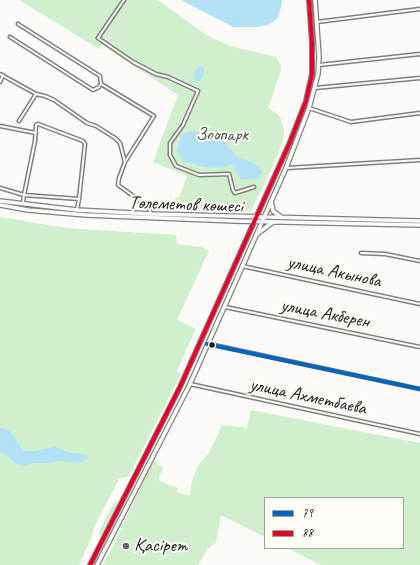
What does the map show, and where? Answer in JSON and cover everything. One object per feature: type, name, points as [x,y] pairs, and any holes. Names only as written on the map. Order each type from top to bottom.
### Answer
[{"type":"main road","points":[[90,565],[180,387],[290,142],[306,101],[310,83],[312,57],[309,0]]},
{"type":"main road","points":[[97,565],[190,384],[286,168],[315,88],[318,65],[315,0]]},
{"type":"main road","points":[[271,200],[273,211],[282,218]]},
{"type":"main road","name":"Төлеметов көшесі","points":[[0,201],[77,210],[152,214],[420,221]]},
{"type":"main road","name":"Төлеметов көшесі","points":[[0,205],[54,213],[254,222],[420,225]]},
{"type":"main road","points":[[255,236],[273,222]]},
{"type":"main road","points":[[225,287],[232,289]]},
{"type":"street","points":[[124,0],[98,38],[133,62],[156,74],[168,76],[198,91],[183,125],[170,143],[170,155],[176,166],[199,175],[229,174],[235,193],[254,187]]},
{"type":"street","points":[[317,22],[420,9]]},
{"type":"street","points":[[18,24],[100,76],[101,84]]},
{"type":"street","points":[[10,37],[93,90],[101,84]]},
{"type":"street","points":[[318,65],[420,54]]},
{"type":"street","points":[[0,82],[1,75],[36,94],[45,96],[87,123],[96,126],[115,138],[120,143],[125,162]]},
{"type":"street","points":[[315,88],[420,78]]},
{"type":"street","points":[[101,84],[154,116],[125,162],[118,185],[147,206],[152,214]]},
{"type":"street","points":[[19,121],[36,94]]},
{"type":"street","points":[[309,108],[351,122],[420,113]]},
{"type":"street","points":[[23,204],[36,133],[36,125],[38,124],[83,141],[85,144],[77,210]]},
{"type":"street","points":[[0,126],[36,133]]},
{"type":"street","points":[[286,168],[420,160]]},
{"type":"street","points":[[0,188],[24,195],[78,199]]},
{"type":"street","points":[[361,253],[385,254],[420,261]]},
{"type":"street","name":"улица Акынова","points":[[242,266],[420,304]]},
{"type":"street","name":"улица Акберен","points":[[224,307],[420,346]]},
{"type":"street","points":[[207,344],[420,389]]},
{"type":"street","name":"улица Ахметбаева","points":[[190,384],[420,434]]},
{"type":"green space","name":"Зоопарк","points":[[19,0],[158,0],[208,36],[231,46],[276,57],[281,66],[281,70],[268,108],[280,117],[284,131],[284,138],[271,170],[251,211],[173,206],[176,197],[179,198],[187,176],[153,162],[178,95],[102,45],[99,49]]},
{"type":"green space","points":[[0,217],[66,228],[176,235],[177,244],[202,247],[209,251],[177,320],[196,329],[177,371],[181,374],[129,476],[119,479],[93,529],[93,534],[79,565],[0,565]]},
{"type":"green space","points":[[251,410],[420,443],[420,565],[321,565],[289,549],[404,549],[404,497],[264,497],[264,536],[221,515],[216,542],[207,550],[198,565],[102,565],[110,552],[153,462],[162,466],[163,469],[159,478],[160,481],[178,488],[177,492],[190,496],[192,481],[199,464],[209,453],[222,425],[247,428]]},
{"type":"green space","points":[[115,501],[118,503],[101,536],[99,531]]},
{"type":"water","points":[[181,0],[282,0],[282,3],[278,18],[268,25],[258,27],[233,27]]},
{"type":"water","points":[[200,66],[204,68],[204,72],[202,78],[198,82],[195,82],[194,74]]},
{"type":"water","points":[[194,131],[211,133],[224,142],[235,156],[259,166],[262,171],[259,179],[240,179],[235,169],[231,165],[220,168],[205,167],[182,161],[177,151],[180,140],[185,132]]},
{"type":"water","points":[[0,427],[10,431],[24,451],[34,451],[55,447],[70,453],[84,454],[88,457],[79,463],[59,461],[33,463],[23,466],[17,464],[1,452]]},
{"type":"transit line","name":"88","points":[[90,565],[180,387],[290,142],[306,101],[312,74],[312,43],[309,0]]},
{"type":"transit line","name":"79","points":[[207,344],[420,389]]},
{"type":"place","name":"Қасірет","points":[[126,546]]}]
